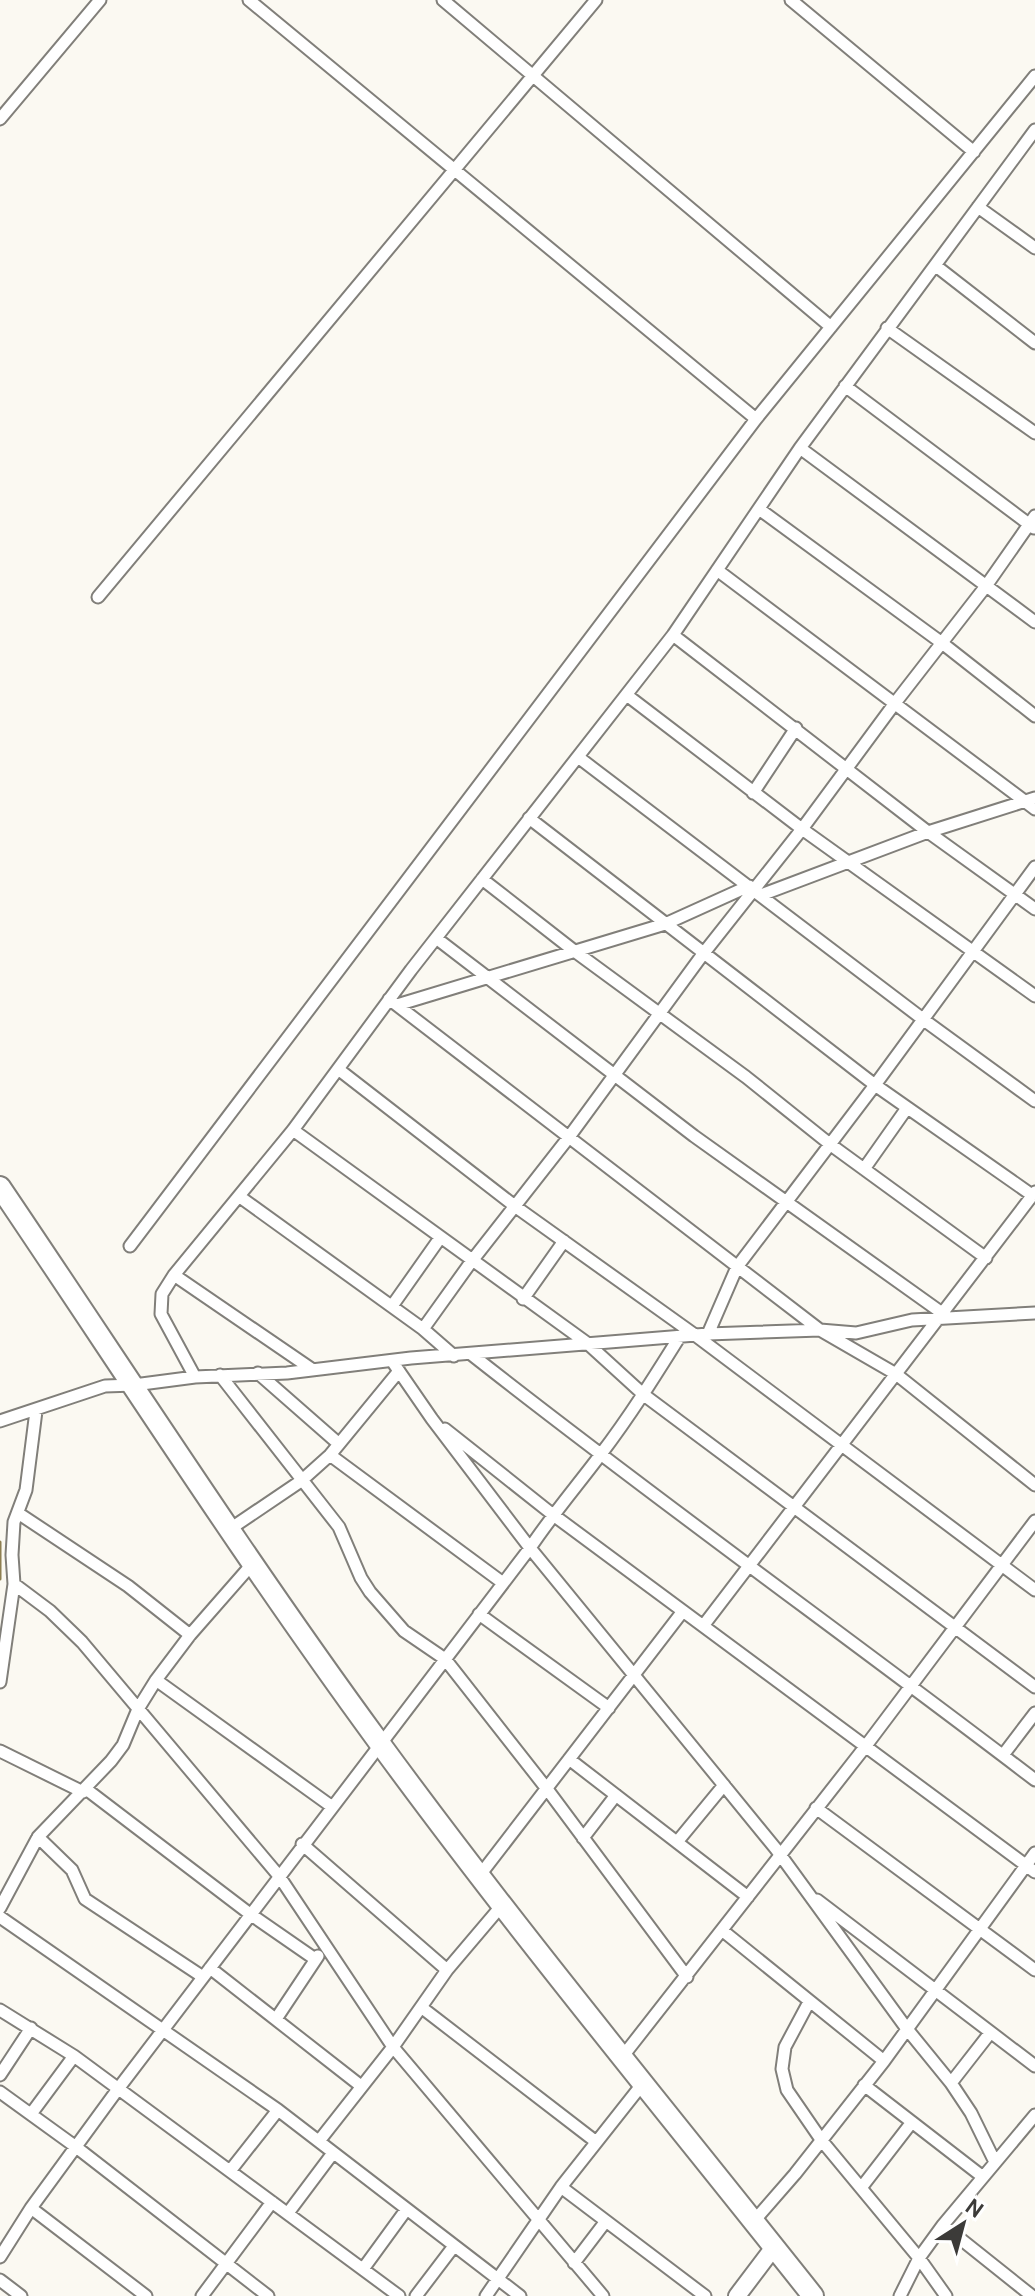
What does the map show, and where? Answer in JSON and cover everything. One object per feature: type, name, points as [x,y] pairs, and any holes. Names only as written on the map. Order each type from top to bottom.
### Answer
[{"type":"highway","points":[[0,1187],[253,1563],[379,1743],[813,2296]]},
{"type":"street","points":[[0,119],[100,0]]},
{"type":"street","points":[[249,0],[756,419]]},
{"type":"street","points":[[443,0],[831,327]]},
{"type":"street","points":[[98,597],[596,0]]},
{"type":"street","points":[[791,0],[974,152]]},
{"type":"street","points":[[130,1246],[756,419],[1035,76]]},
{"type":"street","points":[[195,1377],[161,1314],[162,1294],[174,1275],[293,1130],[393,1002],[436,938],[628,696],[887,328],[1033,138]]},
{"type":"street","points":[[978,207],[1035,248]]},
{"type":"street","points":[[936,266],[1035,343]]},
{"type":"street","points":[[887,328],[1035,433]]},
{"type":"street","points":[[423,1329],[703,954],[802,829],[1033,523],[845,386]]},
{"type":"street","points":[[800,448],[1035,622]]},
{"type":"street","points":[[759,509],[942,643],[1035,716]]},
{"type":"street","points":[[717,570],[1030,800],[1035,809]]},
{"type":"street","points":[[673,635],[928,832],[1035,909]]},
{"type":"street","points":[[628,696],[753,793],[1035,996]]},
{"type":"street","points":[[753,793],[796,728]]},
{"type":"street","points":[[578,757],[1035,1101]]},
{"type":"street","points":[[393,1002],[487,978],[665,924],[755,890],[1030,800]]},
{"type":"street","points":[[529,818],[875,1085],[1034,1194],[703,1626]]},
{"type":"street","points":[[702,1334],[737,1267],[831,1145],[1035,867]]},
{"type":"street","points":[[482,879],[831,1145],[986,1258]]},
{"type":"street","points":[[436,938],[614,1075],[940,1316]]},
{"type":"street","points":[[393,1002],[820,1330],[896,1374],[1035,1485]]},
{"type":"street","points":[[338,1069],[516,1207],[702,1334],[841,1446],[1035,1590]]},
{"type":"street","points":[[864,1169],[907,1108]]},
{"type":"street","points":[[293,1130],[471,1262],[587,1343],[644,1395],[1035,1687]]},
{"type":"street","points":[[240,1197],[423,1329],[454,1356]]},
{"type":"street","points":[[392,1306],[440,1238]]},
{"type":"street","points":[[523,1299],[564,1241]]},
{"type":"street","points":[[174,1275],[314,1370]]},
{"type":"street","points":[[0,1421],[98,1387],[220,1375],[396,1366],[471,1354],[702,1334],[820,1330],[856,1333],[940,1316],[1035,1313]]},
{"type":"street","points":[[0,2257],[31,2208],[118,2089],[530,1548],[552,1514],[600,1456],[644,1395],[680,1336]]},
{"type":"street","points":[[471,1354],[600,1456],[1035,1780]]},
{"type":"street","points":[[396,1366],[432,1419],[530,1548],[780,1856],[907,2029],[951,2083],[971,2113],[995,2162]]},
{"type":"street","points":[[230,1529],[301,1481],[330,1455],[396,1366]]},
{"type":"street","points":[[258,1373],[339,1444]]},
{"type":"street","points":[[220,1375],[339,1527],[361,1578],[379,1602],[404,1631],[445,1659],[547,1789],[687,1977]]},
{"type":"street","points":[[0,1682],[14,1584],[14,1522],[26,1490],[36,1411]]},
{"type":"street","points":[[432,1419],[552,1514],[1030,1869]]},
{"type":"street","points":[[330,1455],[503,1583]]},
{"type":"street","points":[[18,1513],[128,1586],[190,1635]]},
{"type":"street","points":[[623,2056],[865,1747],[1035,1521]]},
{"type":"street","points":[[0,1908],[38,1837],[84,1791],[123,1745],[138,1709],[156,1680],[190,1635],[253,1563]]},
{"type":"street","points":[[14,1584],[73,1633],[279,1876],[393,2047],[603,2296]]},
{"type":"street","points":[[480,1875],[683,1611]]},
{"type":"street","points":[[479,1614],[609,1708]]},
{"type":"street","points":[[156,1680],[331,1806]]},
{"type":"street","points":[[1003,1755],[1035,1713]]},
{"type":"street","points":[[0,1751],[84,1791],[315,1959]]},
{"type":"street","points":[[569,1759],[748,1897]]},
{"type":"street","points":[[677,1842],[724,1785]]},
{"type":"street","points":[[583,1838],[616,1795]]},
{"type":"street","points":[[816,1808],[1035,1970]]},
{"type":"street","points":[[38,1837],[72,1870],[85,1899],[206,1972],[276,2019],[361,2086]]},
{"type":"street","points":[[302,1844],[447,1970]]},
{"type":"street","points":[[754,2221],[884,2061],[979,1929],[1030,1869],[1035,1853]]},
{"type":"street","points":[[807,1892],[1035,2066]]},
{"type":"street","points":[[319,2141],[393,2047],[447,1970],[503,1904]]},
{"type":"street","points":[[0,1917],[278,2110],[520,2296]]},
{"type":"street","points":[[723,1931],[884,2061]]},
{"type":"street","points":[[276,2019],[326,1946]]},
{"type":"street","points":[[809,2002],[785,2047],[782,2069],[787,2090],[822,2141],[919,2258],[946,2296]]},
{"type":"street","points":[[421,2007],[595,2141]]},
{"type":"street","points":[[0,2010],[74,2056],[399,2296]]},
{"type":"street","points":[[0,2075],[31,2028]]},
{"type":"street","points":[[951,2083],[990,2033]]},
{"type":"street","points":[[31,2114],[74,2056]]},
{"type":"street","points":[[486,2296],[536,2220],[644,2082]]},
{"type":"street","points":[[864,2085],[983,2177]]},
{"type":"street","points":[[0,2092],[268,2296]]},
{"type":"street","points":[[230,2171],[278,2110]]},
{"type":"street","points":[[900,2296],[919,2258],[943,2225],[1035,2115]]},
{"type":"street","points":[[861,2188],[912,2122]]},
{"type":"street","points":[[288,2213],[333,2153]]},
{"type":"street","points":[[561,2187],[705,2296]]},
{"type":"street","points":[[202,2296],[272,2202]]},
{"type":"street","points":[[31,2208],[146,2296]]},
{"type":"street","points":[[363,2269],[406,2210]]},
{"type":"street","points":[[574,2263],[606,2221]]},
{"type":"street","points":[[943,2225],[1033,2295]]},
{"type":"street","points":[[416,2296],[454,2246]]},
{"type":"street","points":[[737,2296],[774,2247]]},
{"type":"street","points":[[0,2280],[21,2296]]},
{"type":"waterway","points":[[0,1542],[0,1579]]}]
